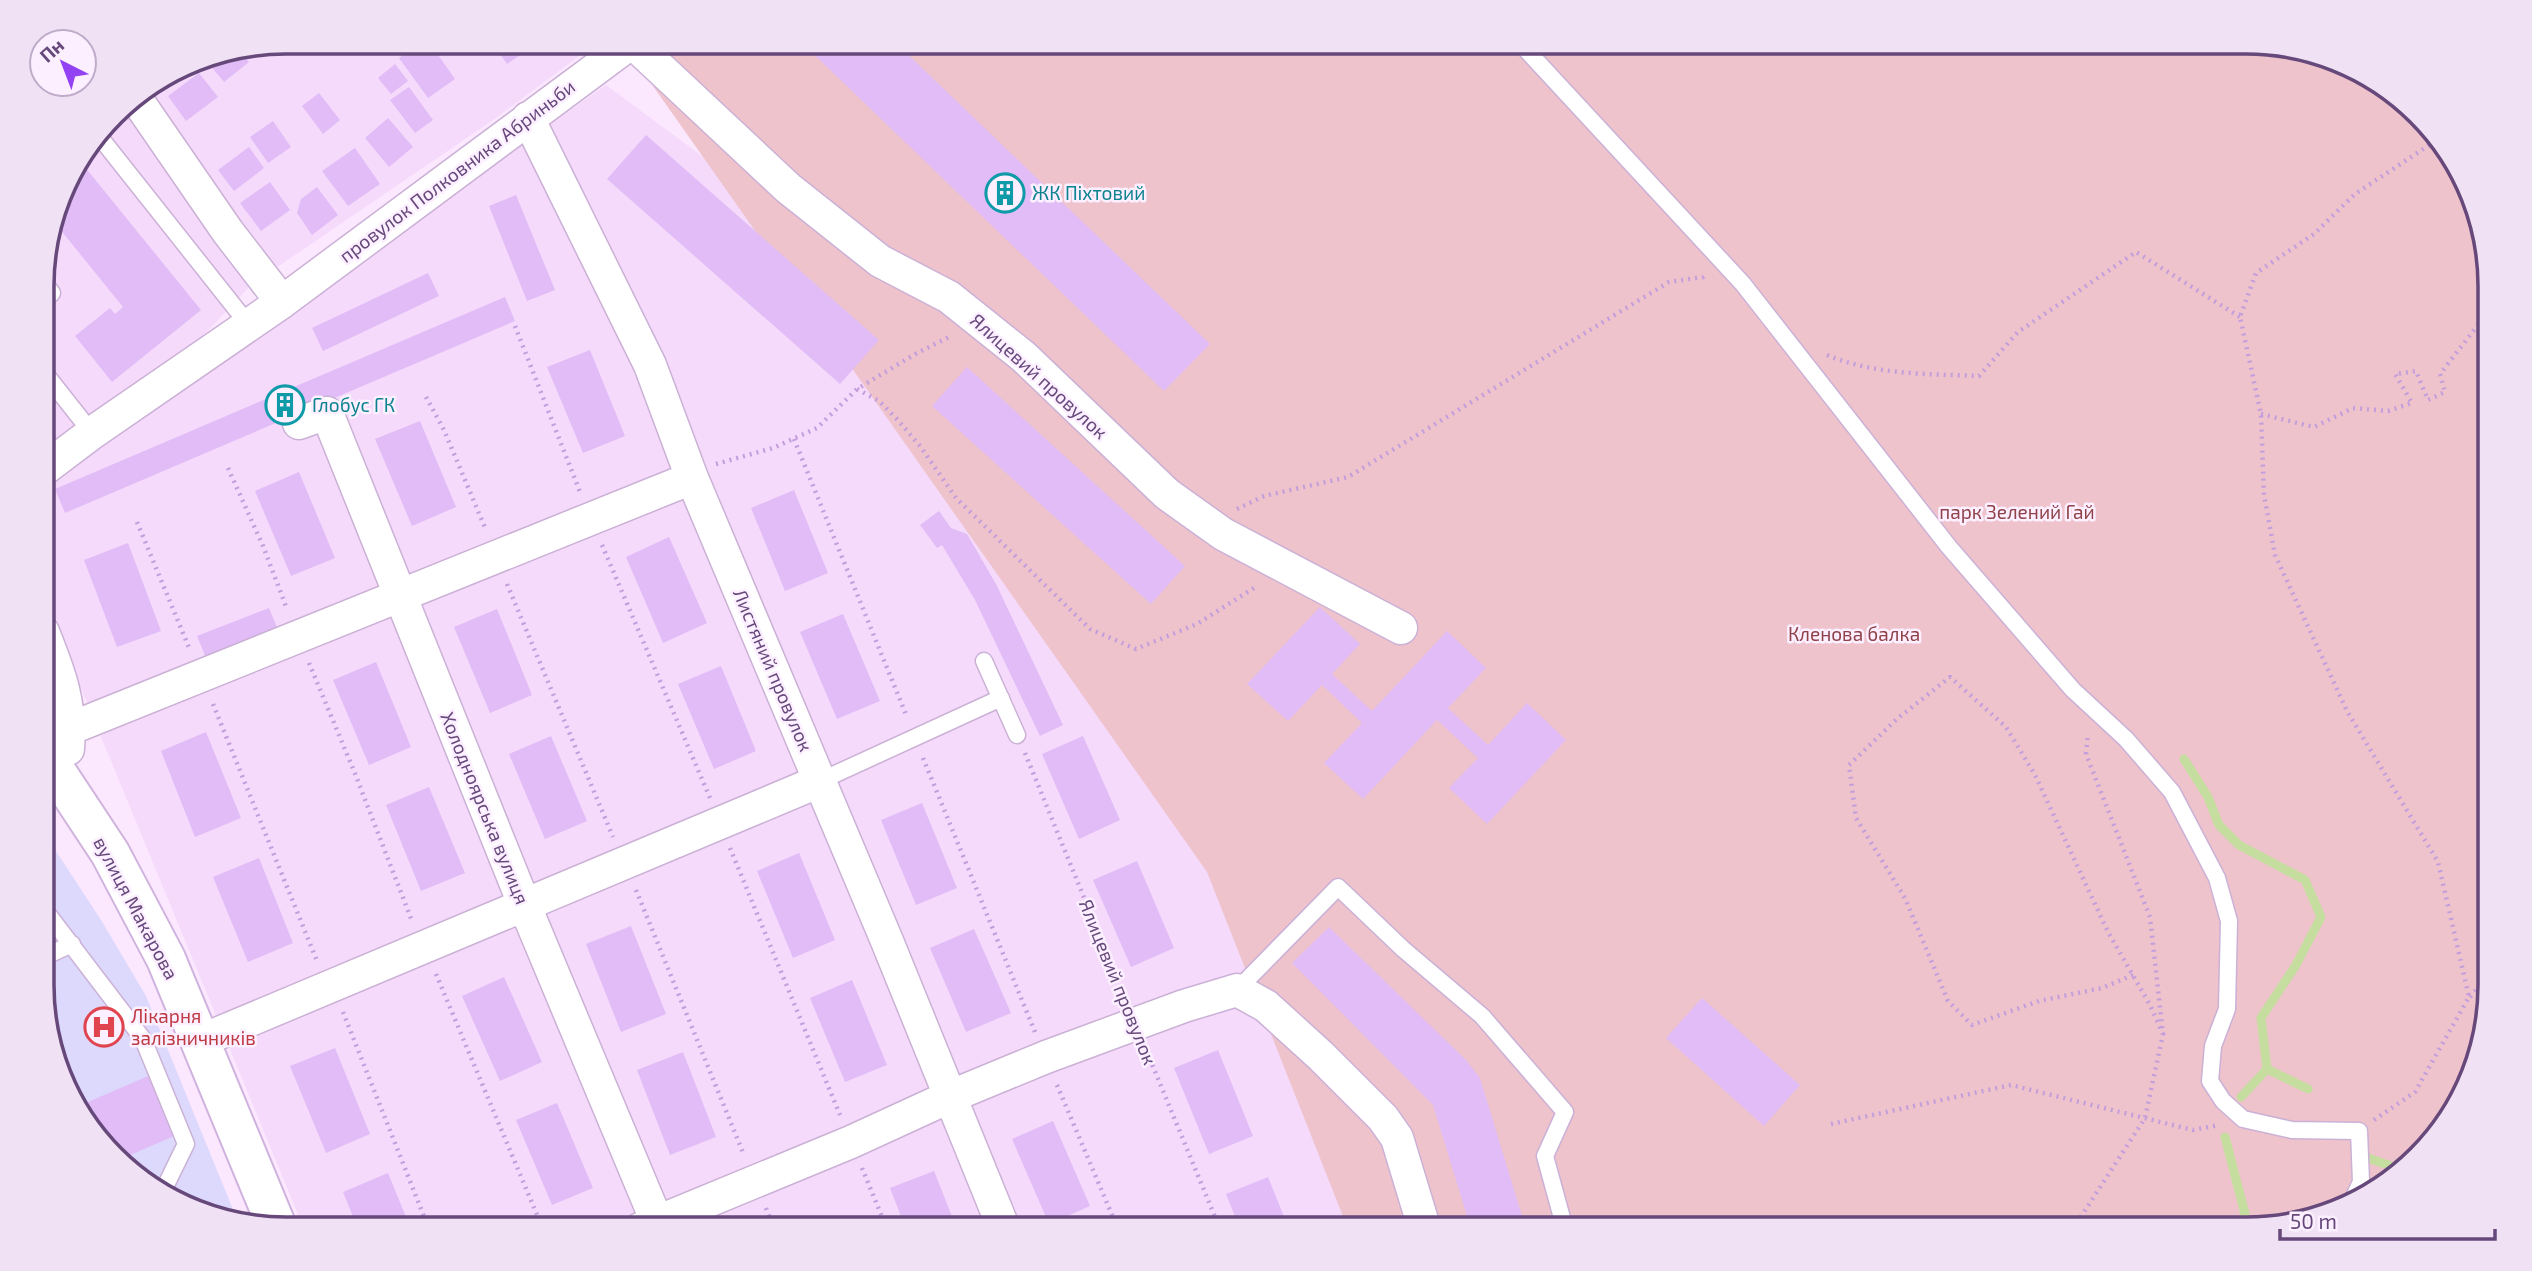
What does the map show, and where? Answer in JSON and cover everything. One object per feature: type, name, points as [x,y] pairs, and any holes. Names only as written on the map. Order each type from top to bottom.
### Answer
[{"type":"street","name":"провулок Полковника Абриньби","points":[[55,461],[282,302],[616,54]]},
{"type":"street","name":"Ялицевий провулок","points":[[645,54],[788,188],[880,261],[949,297],[982,321],[1024,357],[1167,494],[1223,534],[1401,628]]},
{"type":"street","points":[[141,106],[228,232],[282,302]]},
{"type":"street","name":"Листяний провулок","points":[[528,118],[650,365],[692,478],[999,1217]]},
{"type":"street","name":"Холодноярська вулиця","points":[[299,423],[327,413],[648,1217]]},
{"type":"street","points":[[56,741],[201,676],[692,478]]},
{"type":"street","points":[[54,661],[64,685],[56,741]]},
{"type":"street","name":"вулиця Макарова","points":[[56,741],[66,785],[110,853],[166,959],[272,1216]]},
{"type":"street","points":[[200,1041],[820,781]]},
{"type":"street","points":[[673,1217],[1046,1057],[1135,1023],[1237,990],[1266,1006],[1384,1118],[1397,1138],[1420,1216]]},
{"type":"lane","points":[[1530,54],[1724,262],[1956,555],[2073,690],[2126,739],[2172,792],[2217,878],[2229,921],[2227,1009],[2213,1046],[2210,1081],[2222,1101],[2243,1119],[2292,1130],[2359,1131],[2361,1182],[2359,1187]]},
{"type":"lane","points":[[104,143],[248,324]]},
{"type":"lane","points":[[55,387],[92,433]]},
{"type":"lane","points":[[984,661],[1017,735]]},
{"type":"lane","points":[[820,781],[1001,698]]},
{"type":"lane","points":[[1237,990],[1338,887],[1403,949],[1482,1016],[1565,1112],[1545,1156],[1562,1216]]},
{"type":"lane","points":[[54,922],[143,1039],[186,1144],[167,1183]]},
{"type":"lane","points":[[54,952],[72,944]]},
{"type":"path","points":[[2430,145],[2355,194],[2314,234],[2256,273],[2240,317],[2261,414],[2264,495],[2275,555],[2347,711],[2438,862],[2469,998]]},
{"type":"path","points":[[1784,337],[1850,364],[1907,373],[1979,376],[2018,332],[2136,252],[2240,317]]},
{"type":"path","points":[[1208,523],[1264,496],[1348,477],[1669,282],[1703,277],[1724,262]]},
{"type":"path","points":[[692,478],[701,468],[773,448],[817,428],[857,389],[917,353],[982,321]]},
{"type":"path","points":[[2261,414],[2314,427],[2353,408],[2388,411],[2412,404],[2395,374],[2416,372],[2427,400],[2445,392],[2440,374],[2478,325]]},
{"type":"path","points":[[515,326],[590,519],[721,824],[882,1217]]},
{"type":"path","points":[[857,389],[879,401],[896,418],[920,446],[956,498],[1080,620],[1090,629],[1136,649],[1198,624],[1288,568]]},
{"type":"path","points":[[426,397],[444,430],[769,1217]]},
{"type":"path","points":[[794,439],[1113,1217]]},
{"type":"path","points":[[228,468],[263,546],[354,771],[422,948],[461,1032],[538,1217]]},
{"type":"path","points":[[137,522],[298,909],[327,988],[338,999],[424,1217]]},
{"type":"path","points":[[2133,975],[2102,988],[2039,1001],[1972,1025],[1948,1001],[1905,898],[1856,818],[1849,765],[1897,719],[1950,677],[2006,727],[2035,775],[2108,932],[2151,1005],[2163,1034]]},
{"type":"path","name":"Ялицевий провулок","points":[[1017,735],[1215,1217]]},
{"type":"path","points":[[2081,1216],[2145,1118],[2163,1034],[2150,917],[2086,754]]},
{"type":"path","points":[[2359,1131],[2415,1092],[2469,998],[2478,988]]},
{"type":"path","points":[[1831,1124],[2011,1085],[2193,1130],[2243,1119]]},
{"type":"shaded area","points":[[582,54],[496,118],[251,285],[202,337],[55,452],[55,272],[62,227],[72,198],[93,158],[122,122],[158,93],[198,72],[256,56]]},
{"type":"shaded area","points":[[617,54],[1137,54],[1772,1176],[1695,1216],[299,1217],[55,624],[55,476],[65,465],[606,85],[971,355],[1012,325]]},
{"type":"shaded area","name":"Лікарня залізничників","points":[[54,849],[146,996],[233,1210],[184,1193],[158,1178],[112,1138],[85,1100],[62,1044],[56,1015]]},
{"type":"green space","name":"парк Зелений Гай","points":[[630,54],[2245,54],[2291,59],[2320,67],[2348,78],[2374,93],[2410,122],[2430,145],[2447,171],[2470,227],[2476,256],[2478,287],[2477,999],[2473,1030],[2465,1059],[2454,1087],[2439,1113],[2399,1159],[2348,1193],[2291,1212],[2260,1216],[1343,1216],[1207,872]]},
{"type":"building","points":[[404,54],[437,54],[455,79],[428,98],[399,58]]},
{"type":"building","points":[[500,54],[522,54],[507,64]]},
{"type":"building","name":"ЖК Піхтовий","points":[[813,54],[908,54],[1210,344],[1164,391]]},
{"type":"building","points":[[246,58],[249,62],[224,82],[212,67]]},
{"type":"building","points":[[395,64],[408,81],[391,94],[378,78]]},
{"type":"building","points":[[199,73],[218,97],[186,121],[168,96]]},
{"type":"building","points":[[409,87],[433,120],[415,133],[390,100]]},
{"type":"building","points":[[319,93],[340,120],[323,134],[302,106]]},
{"type":"building","points":[[388,118],[413,147],[389,167],[365,138]]},
{"type":"building","points":[[273,121],[291,147],[268,163],[250,137]]},
{"type":"building","points":[[646,135],[879,340],[840,384],[607,179]]},
{"type":"building","points":[[249,147],[264,168],[234,191],[218,170]]},
{"type":"building","points":[[355,148],[380,184],[348,206],[322,171]]},
{"type":"building","points":[[86,168],[201,310],[112,382],[75,336],[110,308],[115,314],[123,307],[61,231],[72,198]]},
{"type":"building","points":[[270,182],[290,210],[261,231],[240,203]]},
{"type":"building","points":[[317,187],[338,215],[312,235],[297,213],[301,199]]},
{"type":"building","points":[[516,195],[555,290],[527,301],[489,206]]},
{"type":"building","points":[[428,273],[439,296],[323,351],[312,328]]},
{"type":"building","name":"Глобус ГК","points":[[505,297],[515,321],[65,513],[55,489]]},
{"type":"building","points":[[590,350],[625,436],[583,453],[547,367]]},
{"type":"building","points":[[967,367],[1185,566],[1151,604],[932,406]]},
{"type":"building","points":[[420,421],[456,507],[412,526],[375,439]]},
{"type":"building","points":[[299,472],[335,558],[291,576],[255,491]]},
{"type":"building","points":[[794,490],[828,573],[785,591],[751,508]]},
{"type":"building","points":[[939,511],[951,528],[967,534],[996,584],[1063,725],[1040,736],[975,600],[942,545],[937,548],[920,525]]},
{"type":"building","points":[[669,537],[707,623],[663,643],[626,557]]},
{"type":"building","points":[[128,543],[161,631],[117,647],[84,560]]},
{"type":"building","points":[[1320,607],[1360,644],[1332,674],[1372,711],[1447,631],[1486,668],[1448,708],[1488,745],[1527,703],[1566,740],[1487,824],[1449,788],[1478,758],[1437,720],[1363,799],[1324,763],[1362,723],[1322,685],[1288,721],[1247,684]]},
{"type":"building","points":[[269,608],[278,630],[206,658],[197,636]]},
{"type":"building","points":[[497,609],[532,695],[490,713],[454,627]]},
{"type":"building","points":[[843,614],[880,701],[837,719],[800,632]]},
{"type":"building","points":[[376,662],[411,747],[369,765],[333,680]]},
{"type":"building","points":[[721,666],[756,751],[714,769],[678,684]]},
{"type":"building","points":[[206,732],[241,818],[195,837],[161,751]]},
{"type":"building","points":[[551,736],[587,821],[545,839],[509,754]]},
{"type":"building","points":[[1083,736],[1120,820],[1079,839],[1042,754]]},
{"type":"building","points":[[429,787],[465,873],[421,891],[386,805]]},
{"type":"building","points":[[922,803],[957,888],[916,905],[881,820]]},
{"type":"building","points":[[799,853],[835,940],[793,958],[757,871]]},
{"type":"building","points":[[259,858],[293,943],[248,962],[213,877]]},
{"type":"building","points":[[1137,861],[1174,948],[1131,967],[1093,880]]},
{"type":"building","points":[[631,926],[666,1014],[621,1032],[586,944]]},
{"type":"building","points":[[1329,927],[1466,1060],[1480,1078],[1522,1216],[1467,1216],[1433,1105],[1292,963]]},
{"type":"building","points":[[974,929],[1011,1013],[966,1032],[930,948]]},
{"type":"building","points":[[504,977],[542,1062],[500,1081],[462,996]]},
{"type":"building","points":[[852,980],[887,1065],[845,1082],[810,998]]},
{"type":"building","points":[[1702,998],[1800,1085],[1764,1126],[1666,1038]]},
{"type":"building","points":[[335,1048],[370,1134],[326,1153],[290,1066]]},
{"type":"building","points":[[1218,1050],[1253,1136],[1209,1154],[1174,1068]]},
{"type":"building","points":[[683,1052],[716,1137],[670,1155],[637,1070]]},
{"type":"building","points":[[153,1074],[179,1134],[129,1155],[112,1138],[87,1103]]},
{"type":"building","points":[[557,1103],[593,1188],[552,1205],[516,1120]]},
{"type":"building","points":[[1053,1121],[1090,1206],[1066,1217],[1046,1217],[1012,1139]]},
{"type":"building","points":[[934,1171],[952,1217],[901,1217],[890,1188]]},
{"type":"building","points":[[388,1173],[406,1217],[353,1217],[343,1192]]},
{"type":"building","points":[[1268,1177],[1284,1216],[1235,1217],[1226,1194]]},
{"type":"waterway","points":[[2184,759],[2208,797],[2219,825],[2239,845],[2305,880],[2321,917],[2296,965],[2261,1018],[2267,1069],[2241,1097]]},
{"type":"waterway","points":[[2267,1069],[2308,1089]]},
{"type":"waterway","points":[[2225,1137],[2245,1216]]},
{"type":"waterway","points":[[2362,1156],[2390,1166]]},
{"type":"place","name":"ЖК Піхтовий","points":[[1005,193]]},
{"type":"place","name":"Глобус ГК","points":[[285,405]]},
{"type":"place","name":"Лікарня залізничників","points":[[104,1027]]},
{"type":"park label","name":"Кленова балка","points":[[1854,634]]}]
